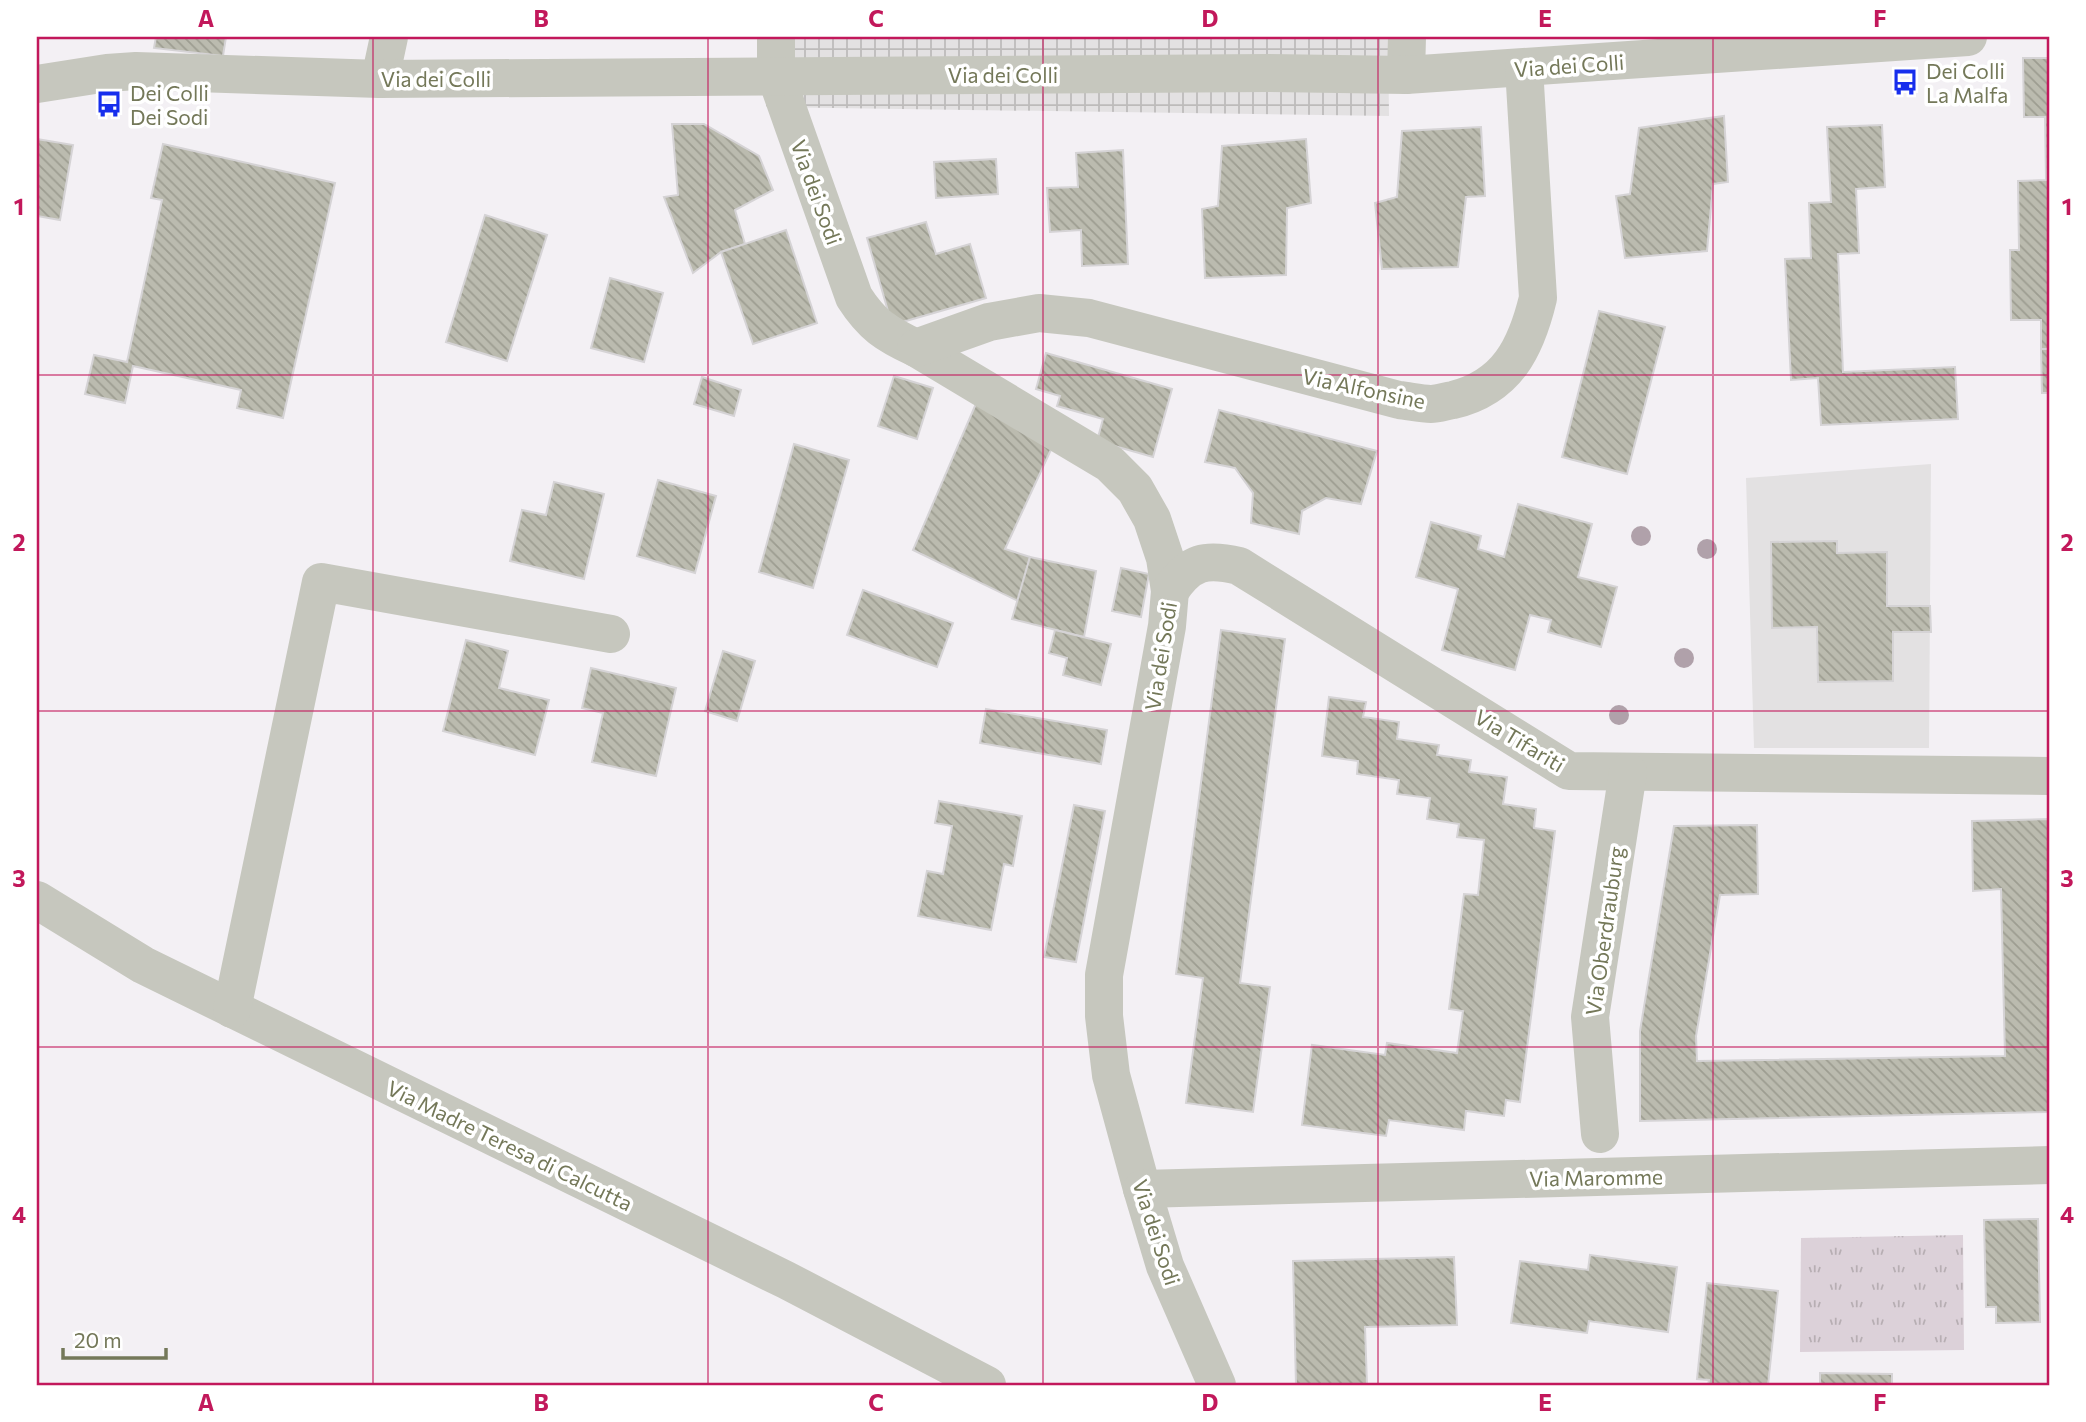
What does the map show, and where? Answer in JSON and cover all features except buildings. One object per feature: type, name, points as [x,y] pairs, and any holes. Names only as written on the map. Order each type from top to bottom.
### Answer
[{"type":"street","points":[[380,79],[389,37]]},
{"type":"street","name":"Via dei Sodi","points":[[776,37],[776,76],[854,297],[866,316],[885,334],[916,348],[1110,464],[1135,489],[1152,519],[1165,558],[1170,591],[1167,626],[1104,975],[1104,1016],[1111,1075],[1165,1266],[1217,1385]]},
{"type":"street","points":[[1406,75],[1407,37]]},
{"type":"street","name":"Via dei Colli","points":[[37,84],[136,71],[380,79],[1268,73],[1406,75],[1968,37]]},
{"type":"street","name":"Via Alfonsine","points":[[916,348],[989,323],[1039,313],[1089,318],[1399,400],[1433,404],[1468,396],[1500,377],[1520,352],[1531,326],[1538,298],[1524,68]]},
{"type":"street","name":"Via Tifariti","points":[[1170,591],[1181,574],[1197,564],[1218,561],[1240,566],[1569,771],[2049,776]]},
{"type":"street","points":[[232,1009],[321,582],[611,634]]},
{"type":"street","name":"Via Oberdrauburg","points":[[1600,1133],[1590,1017],[1628,772]]},
{"type":"street","name":"Via Madre Teresa di Calcutta","points":[[37,900],[143,965],[786,1280],[987,1385]]},
{"type":"street","name":"Via Maromme","points":[[1142,1189],[2049,1165]]},
{"type":"shaded area","points":[[766,37],[1388,37],[1389,116],[766,107]]},
{"type":"shaded area","points":[[1931,464],[1929,748],[1754,748],[1746,478]]},
{"type":"green space","points":[[1963,1235],[1964,1350],[1800,1352],[1801,1238]]},
{"type":"place","name":"Dei Colli La Malfa","points":[[1905,82]]},
{"type":"place","name":"Dei Colli Dei Sodi","points":[[109,104]]}]
